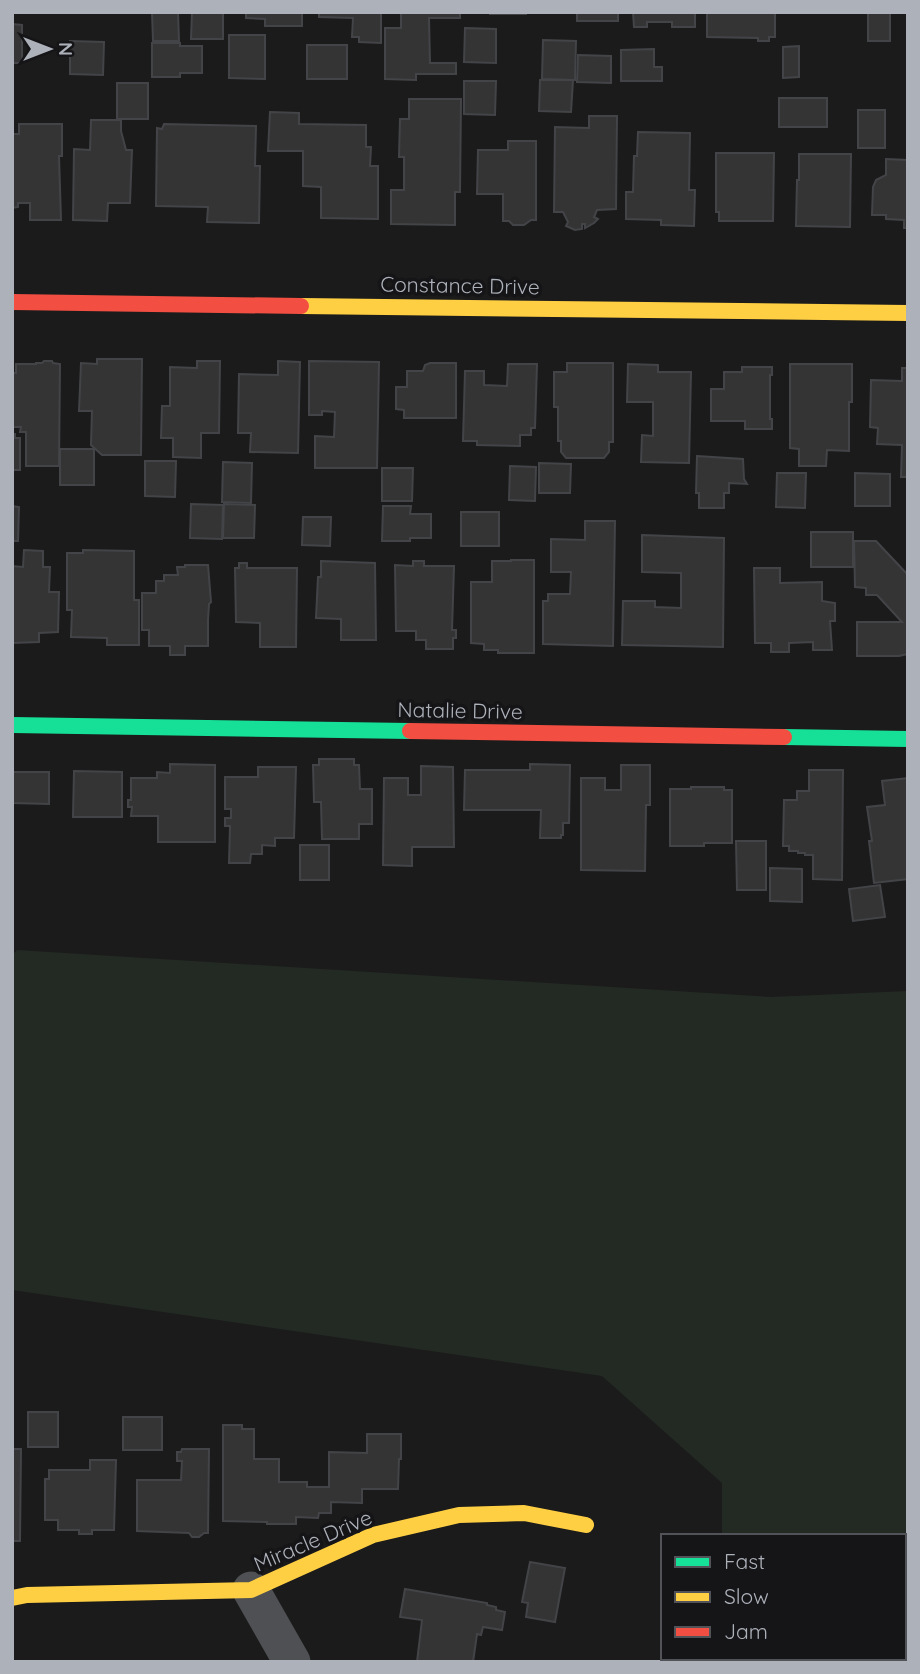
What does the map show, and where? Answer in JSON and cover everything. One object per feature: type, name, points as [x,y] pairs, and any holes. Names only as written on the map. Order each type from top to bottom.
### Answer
[{"type":"street","name":"Constance Drive","points":[[12,302],[908,313]]},
{"type":"street","name":"Natalie Drive","points":[[12,725],[908,739]]},
{"type":"street","name":"Miracle Drive","points":[[12,1598],[27,1595],[251,1591],[373,1535],[458,1515],[524,1513],[586,1525]]},
{"type":"street","points":[[251,1591],[292,1662]]},
{"type":"shaded area","points":[[17,950],[771,997],[908,991],[908,1662],[704,1662],[906,1660],[906,1534],[722,1534],[722,1483],[602,1376],[12,1290],[12,955]]},
{"type":"building","points":[[152,12],[178,12],[179,41],[153,41]]},
{"type":"building","points":[[192,12],[223,12],[223,39],[191,39]]},
{"type":"building","points":[[246,12],[302,12],[302,26],[265,26],[265,19],[246,18]]},
{"type":"building","points":[[319,12],[381,12],[381,43],[359,42],[359,37],[352,37],[353,18],[319,17]]},
{"type":"building","points":[[401,12],[460,12],[460,18],[429,18],[430,63],[456,63],[456,74],[416,74],[416,80],[385,79],[385,28],[401,28]]},
{"type":"building","points":[[526,12],[526,14],[490,14]]},
{"type":"building","points":[[577,12],[618,12],[618,21],[577,21]]},
{"type":"building","points":[[633,12],[695,12],[695,27],[672,27],[672,22],[647,22],[647,27],[634,27]]},
{"type":"building","points":[[707,12],[775,12],[775,37],[769,37],[769,41],[758,41],[758,38],[707,37]]},
{"type":"building","points":[[868,12],[890,12],[890,41],[868,41]]},
{"type":"building","points":[[12,24],[22,25],[22,63],[12,63]]},
{"type":"building","points":[[465,28],[496,29],[496,63],[464,62]]},
{"type":"building","points":[[229,35],[265,35],[265,79],[229,78]]},
{"type":"building","points":[[543,40],[576,41],[575,80],[542,79]]},
{"type":"building","points":[[70,41],[104,42],[103,75],[70,74]]},
{"type":"building","points":[[152,43],[202,46],[202,73],[180,73],[180,77],[152,77]]},
{"type":"building","points":[[307,45],[347,45],[347,79],[307,79]]},
{"type":"building","points":[[799,46],[799,77],[783,78],[783,47]]},
{"type":"building","points":[[654,49],[654,67],[662,67],[662,81],[621,81],[621,50]]},
{"type":"building","points":[[578,55],[611,56],[611,83],[577,82]]},
{"type":"building","points":[[540,80],[573,80],[571,112],[539,111]]},
{"type":"building","points":[[464,81],[496,81],[495,115],[464,114]]},
{"type":"building","points":[[117,83],[148,83],[148,119],[117,119]]},
{"type":"building","points":[[779,98],[827,98],[827,127],[779,127]]},
{"type":"building","points":[[409,99],[461,99],[460,192],[455,192],[455,225],[391,224],[391,190],[404,190],[404,157],[399,157],[400,119],[409,119]]},
{"type":"building","points":[[858,110],[885,110],[885,148],[858,148]]},
{"type":"building","points":[[270,112],[299,113],[299,124],[366,125],[366,147],[371,147],[370,166],[378,166],[378,219],[321,218],[321,187],[303,186],[303,151],[268,151]]},
{"type":"building","points":[[589,116],[617,116],[616,209],[597,210],[594,217],[598,219],[594,223],[585,228],[585,224],[582,224],[582,229],[575,230],[566,226],[568,222],[563,212],[554,212],[555,127],[589,128]]},
{"type":"building","points":[[91,120],[121,120],[126,150],[132,150],[130,203],[108,203],[107,221],[73,220],[74,149],[90,150]]},
{"type":"building","points":[[19,124],[62,124],[62,156],[59,156],[61,220],[30,220],[30,203],[18,203],[18,207],[12,208],[12,134],[19,134]]},
{"type":"building","points":[[164,124],[256,126],[255,166],[260,166],[259,223],[207,222],[208,207],[156,206],[157,128],[162,129]]},
{"type":"building","points":[[638,132],[690,133],[689,190],[695,190],[694,226],[661,225],[661,220],[626,219],[626,192],[633,192]]},
{"type":"building","points":[[508,141],[536,141],[536,220],[524,225],[503,221],[503,194],[477,194],[478,150],[508,150]]},
{"type":"building","points":[[716,153],[774,153],[773,221],[719,221],[719,212],[716,212]]},
{"type":"building","points":[[799,154],[851,154],[850,227],[796,226]]},
{"type":"building","points":[[886,159],[908,160],[908,228],[904,228],[904,220],[886,219],[886,215],[872,215],[873,187],[876,180],[886,175]]},
{"type":"building","points":[[97,359],[142,359],[141,455],[102,455],[91,445],[92,411],[79,411],[81,363],[97,364]]},
{"type":"building","points":[[44,361],[60,364],[59,466],[26,466],[26,432],[20,432],[21,427],[13,427],[12,373],[16,373],[16,364],[36,364]]},
{"type":"building","points":[[197,361],[220,361],[219,433],[201,433],[201,458],[173,457],[173,438],[161,438],[162,406],[170,406],[170,367],[197,368]]},
{"type":"building","points":[[278,361],[300,362],[298,453],[250,452],[251,433],[238,433],[239,374],[278,375]]},
{"type":"building","points":[[309,361],[379,362],[377,468],[315,468],[315,436],[334,437],[335,412],[322,411],[322,415],[309,415]]},
{"type":"building","points":[[456,363],[456,418],[404,418],[404,410],[396,409],[396,387],[407,387],[407,371],[423,371],[425,365]]},
{"type":"building","points":[[567,363],[613,363],[613,442],[609,442],[609,452],[604,458],[566,458],[561,452],[561,441],[558,441],[558,407],[554,407],[554,372],[567,372]]},
{"type":"building","points":[[508,364],[537,364],[535,428],[531,428],[531,435],[520,435],[520,446],[477,445],[477,441],[463,441],[465,371],[484,371],[484,385],[507,386]]},
{"type":"building","points":[[628,364],[658,365],[658,372],[691,372],[689,463],[641,462],[642,435],[653,436],[653,402],[627,402]]},
{"type":"building","points":[[790,364],[852,364],[849,451],[827,450],[826,466],[799,466],[799,449],[790,448]]},
{"type":"building","points":[[742,367],[772,367],[772,429],[745,429],[745,421],[711,421],[711,389],[724,389],[724,372],[742,372]]},
{"type":"building","points":[[902,368],[908,368],[908,477],[901,477],[902,445],[877,444],[878,428],[870,427],[871,380],[902,381]]},
{"type":"building","points":[[12,434],[15,434],[15,438],[20,438],[20,470],[12,470]]},
{"type":"building","points":[[60,449],[94,449],[94,485],[60,485]]},
{"type":"building","points":[[697,456],[743,459],[744,479],[747,484],[729,483],[729,493],[724,493],[724,508],[699,508],[699,493],[696,493]]},
{"type":"building","points":[[145,461],[176,461],[175,497],[145,496]]},
{"type":"building","points":[[223,462],[252,463],[251,503],[222,502]]},
{"type":"building","points":[[539,463],[571,464],[570,493],[539,493]]},
{"type":"building","points":[[510,466],[536,467],[535,501],[509,500]]},
{"type":"building","points":[[382,468],[413,468],[412,501],[382,501]]},
{"type":"building","points":[[777,473],[806,473],[805,508],[776,507]]},
{"type":"building","points":[[855,473],[890,474],[890,506],[855,506]]},
{"type":"building","points":[[191,504],[223,505],[222,539],[190,538]]},
{"type":"building","points":[[224,504],[255,505],[254,538],[223,538]]},
{"type":"building","points":[[12,506],[19,507],[18,541],[12,541]]},
{"type":"building","points":[[383,506],[411,506],[410,514],[431,514],[431,538],[382,541]]},
{"type":"building","points":[[461,512],[499,512],[499,546],[461,546]]},
{"type":"building","points":[[303,517],[331,517],[330,546],[302,545]]},
{"type":"building","points":[[585,521],[615,521],[613,646],[543,644],[543,601],[548,601],[548,594],[570,594],[571,572],[551,572],[551,539],[585,540]]},
{"type":"building","points":[[811,532],[853,532],[853,567],[811,567]]},
{"type":"building","points":[[642,535],[724,538],[723,647],[622,645],[623,601],[655,601],[655,607],[681,608],[681,573],[642,572]]},
{"type":"building","points":[[854,541],[876,541],[908,575],[908,654],[857,656],[857,622],[902,622],[877,595],[866,595],[866,588],[855,587]]},
{"type":"building","points":[[24,550],[43,551],[43,567],[50,567],[49,592],[59,592],[58,632],[39,633],[39,642],[12,643],[12,566],[23,567]]},
{"type":"building","points":[[83,550],[134,551],[134,600],[139,600],[139,645],[107,645],[107,638],[71,637],[72,610],[67,610],[67,553],[83,553]]},
{"type":"building","points":[[534,560],[534,653],[498,653],[498,650],[484,650],[484,644],[471,643],[471,582],[492,582],[492,561]]},
{"type":"building","points":[[321,561],[375,563],[376,640],[341,640],[341,619],[316,618]]},
{"type":"building","points":[[413,561],[424,561],[424,566],[454,566],[452,630],[456,630],[456,638],[453,638],[453,649],[426,649],[426,640],[416,640],[416,631],[396,631],[395,565],[413,566]]},
{"type":"building","points":[[239,563],[247,563],[247,568],[297,568],[296,647],[260,647],[260,623],[236,622],[235,568],[239,568]]},
{"type":"building","points":[[208,565],[211,602],[208,646],[185,646],[185,655],[170,655],[170,646],[149,646],[149,630],[142,630],[142,593],[156,593],[156,581],[164,581],[164,575],[178,575],[177,567]]},
{"type":"building","points":[[754,568],[780,568],[780,583],[822,582],[822,601],[835,603],[835,621],[830,621],[832,650],[813,650],[813,642],[789,643],[789,652],[771,652],[771,643],[755,643]]},
{"type":"building","points":[[319,759],[354,759],[354,765],[359,765],[360,789],[372,789],[372,824],[359,824],[359,839],[322,839],[321,802],[314,802],[313,765],[319,765]]},
{"type":"building","points":[[170,764],[215,765],[215,842],[158,842],[158,816],[131,816],[132,807],[128,807],[128,800],[131,800],[131,778],[157,778],[157,772],[170,773]]},
{"type":"building","points":[[530,764],[570,765],[569,823],[563,823],[561,838],[540,838],[541,810],[464,810],[465,770],[530,770]]},
{"type":"building","points":[[621,765],[650,765],[650,805],[646,805],[645,871],[581,870],[581,778],[605,778],[605,790],[621,790]]},
{"type":"building","points":[[421,766],[453,767],[454,847],[412,847],[412,866],[383,865],[384,778],[408,778],[408,795],[421,795]]},
{"type":"building","points":[[258,767],[296,767],[294,838],[275,838],[275,846],[262,845],[262,854],[251,854],[250,863],[229,863],[230,826],[225,826],[225,818],[231,818],[231,809],[225,809],[225,777],[258,777]]},
{"type":"building","points":[[809,770],[843,770],[842,880],[813,879],[813,855],[789,851],[789,846],[783,846],[784,800],[797,800],[797,791],[809,791]]},
{"type":"building","points":[[74,771],[122,772],[122,817],[73,817]]},
{"type":"building","points":[[12,772],[49,772],[49,804],[12,803]]},
{"type":"building","points":[[908,778],[908,879],[874,883],[867,807],[885,805],[882,781]]},
{"type":"building","points":[[724,787],[724,790],[732,790],[732,843],[670,846],[670,789]]},
{"type":"building","points":[[736,841],[766,841],[766,890],[737,890]]},
{"type":"building","points":[[300,845],[329,845],[329,880],[300,880]]},
{"type":"building","points":[[770,868],[802,869],[802,902],[770,901]]},
{"type":"building","points":[[880,885],[885,917],[853,921],[849,889]]},
{"type":"building","points":[[28,1412],[58,1412],[58,1447],[28,1447]]},
{"type":"building","points":[[123,1417],[162,1417],[162,1450],[123,1450]]},
{"type":"building","points":[[223,1425],[242,1425],[242,1429],[254,1429],[254,1459],[279,1459],[279,1482],[307,1482],[307,1487],[329,1487],[329,1452],[367,1453],[367,1434],[401,1434],[398,1489],[362,1489],[362,1503],[331,1502],[331,1513],[319,1513],[318,1518],[296,1517],[296,1524],[223,1521]]},
{"type":"building","points":[[12,1449],[21,1449],[20,1541],[12,1541]]},
{"type":"building","points":[[182,1449],[209,1449],[208,1533],[192,1537],[189,1533],[137,1531],[137,1480],[181,1480],[182,1461],[177,1461],[177,1452]]},
{"type":"building","points":[[90,1460],[116,1460],[114,1530],[92,1530],[92,1534],[79,1534],[79,1530],[58,1530],[58,1520],[45,1520],[45,1479],[49,1479],[49,1470],[90,1470]]},
{"type":"building","points":[[530,1562],[565,1568],[555,1622],[526,1617],[528,1603],[522,1602]]},
{"type":"building","points":[[405,1589],[487,1603],[496,1607],[496,1610],[505,1612],[502,1630],[483,1627],[481,1635],[477,1634],[473,1662],[417,1662],[422,1620],[400,1617]]},
{"type":"traffic: fast","points":[[12,725],[410,731]]},
{"type":"traffic: fast","points":[[784,737],[908,739]]},
{"type":"traffic: slow","points":[[301,306],[908,313]]},
{"type":"traffic: slow","points":[[12,1598],[27,1595],[251,1590],[373,1535],[459,1515],[524,1513],[586,1525]]},
{"type":"traffic: jam","points":[[12,302],[301,306]]},
{"type":"traffic: jam","points":[[410,731],[784,737]]}]
